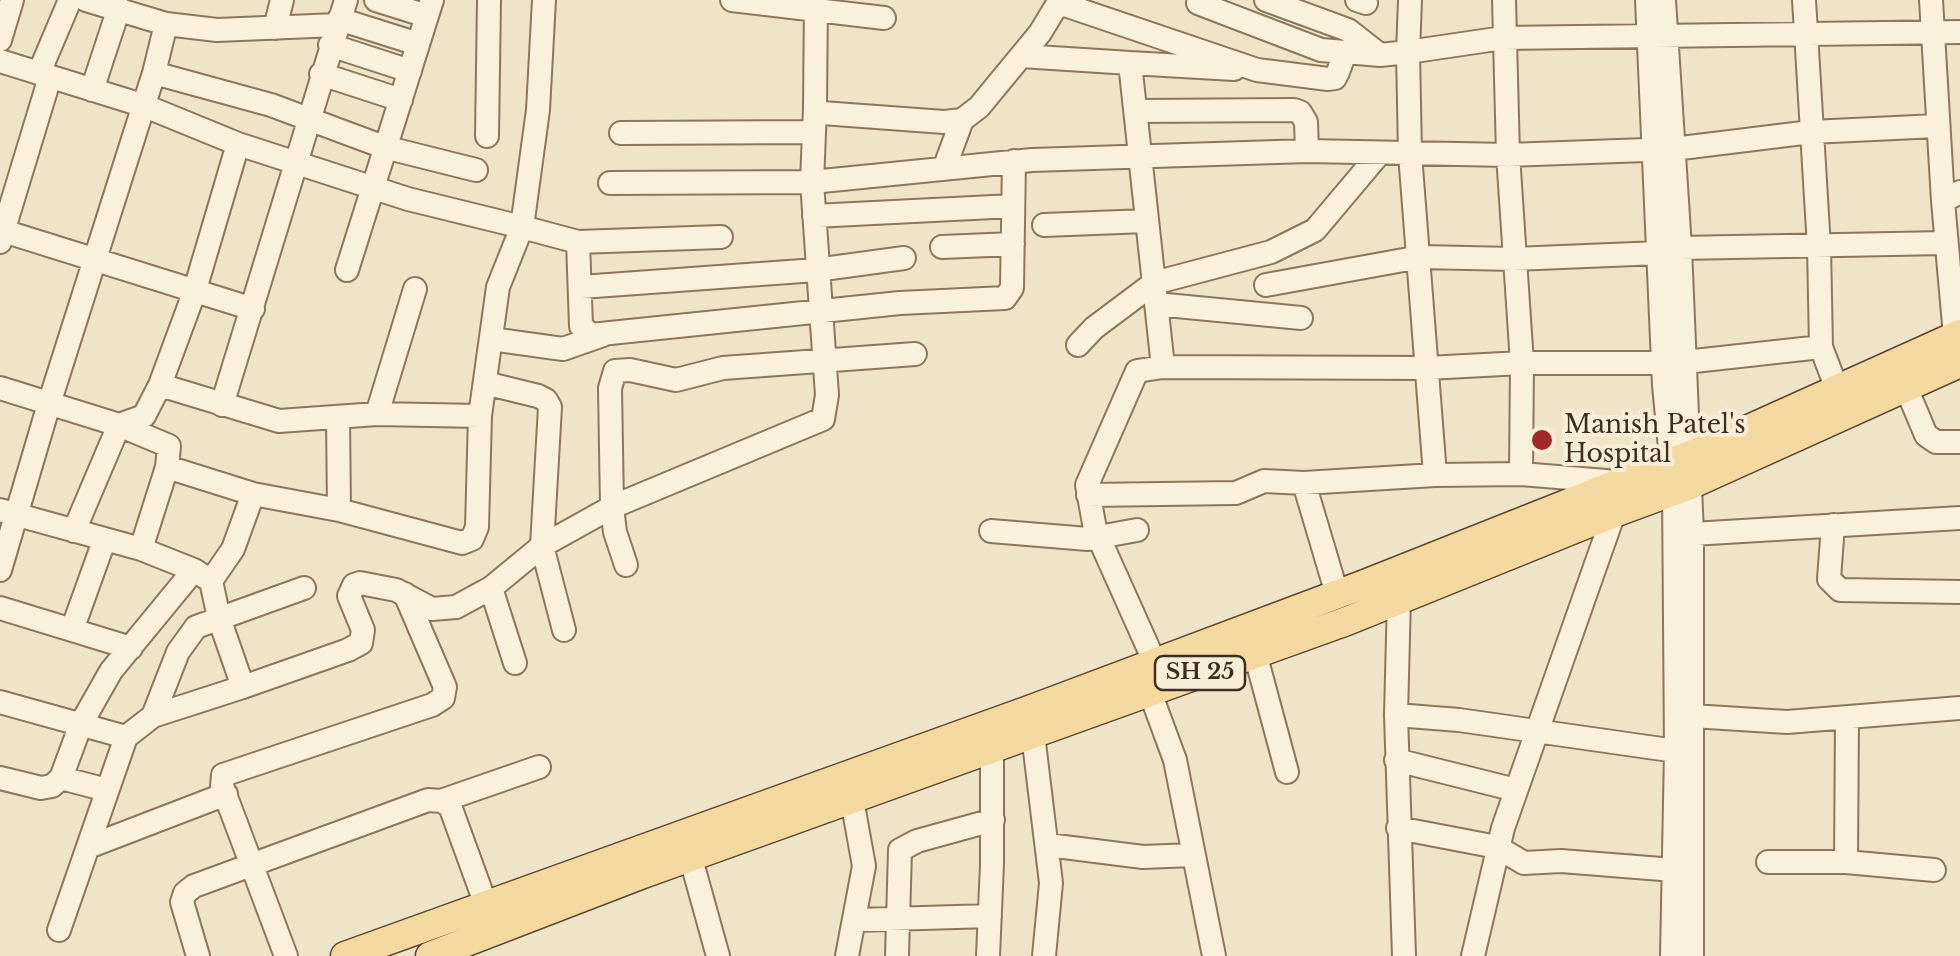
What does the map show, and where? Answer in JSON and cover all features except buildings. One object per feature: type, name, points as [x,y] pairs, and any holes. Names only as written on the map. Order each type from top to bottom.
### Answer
[{"type":"main road","name":"SH 25","points":[[430,956],[690,859],[850,786],[992,747],[1031,723],[1148,674],[1255,653],[1348,622],[1399,598],[1682,488],[1842,401],[1905,386],[1958,344]]},
{"type":"main road","points":[[1148,674],[1679,458],[1842,401],[1958,344]]},
{"type":"main road","points":[[344,956],[1031,723]]},
{"type":"street","points":[[0,40],[12,0]]},
{"type":"street","points":[[70,0],[44,75],[1,234],[97,258],[254,308]]},
{"type":"street","points":[[275,28],[282,0]]},
{"type":"street","points":[[348,270],[429,8],[376,0]]},
{"type":"street","points":[[488,136],[489,0]]},
{"type":"street","points":[[167,467],[253,494],[339,510],[462,543],[472,540],[477,527],[480,416],[498,287],[522,227],[538,110],[544,0]]},
{"type":"street","points":[[732,0],[816,4],[884,18]]},
{"type":"street","points":[[1266,0],[1348,30],[1380,56]]},
{"type":"street","points":[[1410,0],[1410,154],[1436,475]]},
{"type":"street","points":[[1504,0],[1508,155],[1522,363],[1521,474]]},
{"type":"street","points":[[1647,0],[1657,35],[1679,458],[1692,534],[1692,956]]},
{"type":"street","points":[[1657,35],[1664,0]]},
{"type":"street","points":[[1804,0],[1821,347],[1842,401]]},
{"type":"street","points":[[1930,0],[1930,34],[1948,91],[1937,126],[1952,197],[1946,244],[1958,344]]},
{"type":"street","points":[[816,108],[822,113],[962,120],[979,107],[1060,2],[1181,55],[1257,70],[1328,79],[1338,72],[1345,53]]},
{"type":"street","points":[[1181,55],[1198,2],[1321,50],[1380,56],[1503,38],[1960,32]]},
{"type":"street","points":[[92,90],[105,4],[166,24],[218,30],[338,22],[418,44]]},
{"type":"street","points":[[59,930],[126,737],[153,716],[361,643],[363,630],[349,596],[354,585],[368,584],[405,594],[432,609],[447,609],[491,588],[542,546],[612,506],[823,419],[827,395],[812,182],[816,4]]},
{"type":"street","points":[[338,22],[410,72]]},
{"type":"street","points":[[222,406],[338,22]]},
{"type":"street","points":[[0,570],[9,513],[97,258],[145,106],[166,24]]},
{"type":"street","points":[[1021,56],[1130,63],[1181,55]]},
{"type":"street","points":[[0,61],[145,106],[238,144],[408,199],[578,242],[721,237]]},
{"type":"street","points":[[1130,63],[1163,366]]},
{"type":"street","points":[[154,73],[270,105],[384,148],[476,170]]},
{"type":"street","points":[[321,74],[401,100]]},
{"type":"street","points":[[1137,111],[1294,110],[1306,122],[1307,152]]},
{"type":"street","points":[[944,168],[962,120]]},
{"type":"street","points":[[610,183],[812,182],[1014,161],[1307,152],[1508,155],[1664,149],[1811,132],[1937,126]]},
{"type":"street","points":[[621,134],[814,132]]},
{"type":"street","points":[[74,531],[119,424],[144,416],[160,386],[194,292],[238,144]]},
{"type":"street","points":[[1078,346],[1094,328],[1155,293],[1271,252],[1315,230],[1379,154]]},
{"type":"street","points":[[578,242],[581,326],[591,335],[900,303],[1005,298],[1012,288],[1014,161]]},
{"type":"street","points":[[814,216],[1014,206]]},
{"type":"street","points":[[1044,225],[1146,221]]},
{"type":"street","points":[[942,248],[1013,244]]},
{"type":"street","points":[[1266,285],[1420,257],[1514,260],[1669,250],[1946,244]]},
{"type":"street","points":[[580,287],[816,270],[904,258]]},
{"type":"street","points":[[377,414],[414,289]]},
{"type":"street","points":[[1155,293],[1301,318]]},
{"type":"street","points":[[491,338],[564,349],[606,334]]},
{"type":"street","points":[[1214,956],[1176,760],[1088,496],[1090,474],[1132,377],[1142,368],[1163,366],[1427,368],[1674,362],[1821,347]]},
{"type":"street","points":[[626,565],[615,532],[612,506],[610,388],[616,371],[630,370],[676,380],[723,368],[915,354]]},
{"type":"street","points":[[485,383],[538,396],[550,407],[542,546],[564,630]]},
{"type":"street","points":[[160,386],[279,421],[377,414],[480,416]]},
{"type":"street","points":[[1905,386],[1930,439],[1942,444],[1960,442]]},
{"type":"street","points":[[0,388],[119,424],[169,446],[167,467],[141,549]]},
{"type":"street","points":[[338,418],[339,510]]},
{"type":"street","points":[[1088,496],[1236,493],[1264,481],[1304,483],[1436,475],[1521,474],[1618,482]]},
{"type":"street","points":[[1304,483],[1337,594]]},
{"type":"street","points":[[1672,956],[1682,488]]},
{"type":"street","points":[[0,778],[40,788],[52,786],[62,778],[81,724],[111,670],[233,549],[253,494]]},
{"type":"street","points":[[9,513],[141,549],[202,576],[243,687]]},
{"type":"street","points":[[1473,956],[1497,847],[1614,513]]},
{"type":"street","points":[[1692,534],[1960,518]]},
{"type":"street","points":[[1832,525],[1829,579],[1840,590],[1960,592]]},
{"type":"street","points":[[991,531],[1099,538],[1137,530]]},
{"type":"street","points":[[72,630],[104,541]]},
{"type":"street","points":[[153,716],[190,632],[304,588]]},
{"type":"street","points":[[491,588],[515,663]]},
{"type":"street","points":[[286,956],[222,781],[228,771],[444,698],[445,688],[405,594]]},
{"type":"street","points":[[1399,598],[1396,760],[1404,956]]},
{"type":"street","points":[[0,608],[131,648]]},
{"type":"street","points":[[1255,653],[1286,772]]},
{"type":"street","points":[[0,702],[126,737]]},
{"type":"street","points":[[1692,716],[1786,722],[1960,708]]},
{"type":"street","points":[[1396,715],[1676,750]]},
{"type":"street","points":[[1846,862],[1847,718]]},
{"type":"street","points":[[1031,723],[1051,884],[1044,956]]},
{"type":"street","points":[[988,956],[992,747]]},
{"type":"street","points":[[1396,760],[1516,790]]},
{"type":"street","points":[[198,956],[182,902],[194,886],[428,800],[441,800],[538,766]]},
{"type":"street","points":[[62,778],[108,790]]},
{"type":"street","points":[[847,956],[864,866],[850,786]]},
{"type":"street","points":[[88,847],[226,794]]},
{"type":"street","points":[[441,800],[450,806],[456,818],[486,905]]},
{"type":"street","points":[[897,956],[900,850],[917,841],[992,820]]},
{"type":"street","points":[[1398,828],[1497,847],[1524,863],[1561,861],[1674,870]]},
{"type":"street","points":[[1048,845],[1143,857],[1192,855]]},
{"type":"street","points":[[690,859],[718,956]]},
{"type":"street","points":[[1768,862],[1846,862],[1934,870]]},
{"type":"street","points":[[856,920],[990,916]]},
{"type":"place","name":"Manish Patel's Hospital","points":[[1542,440]]}]
